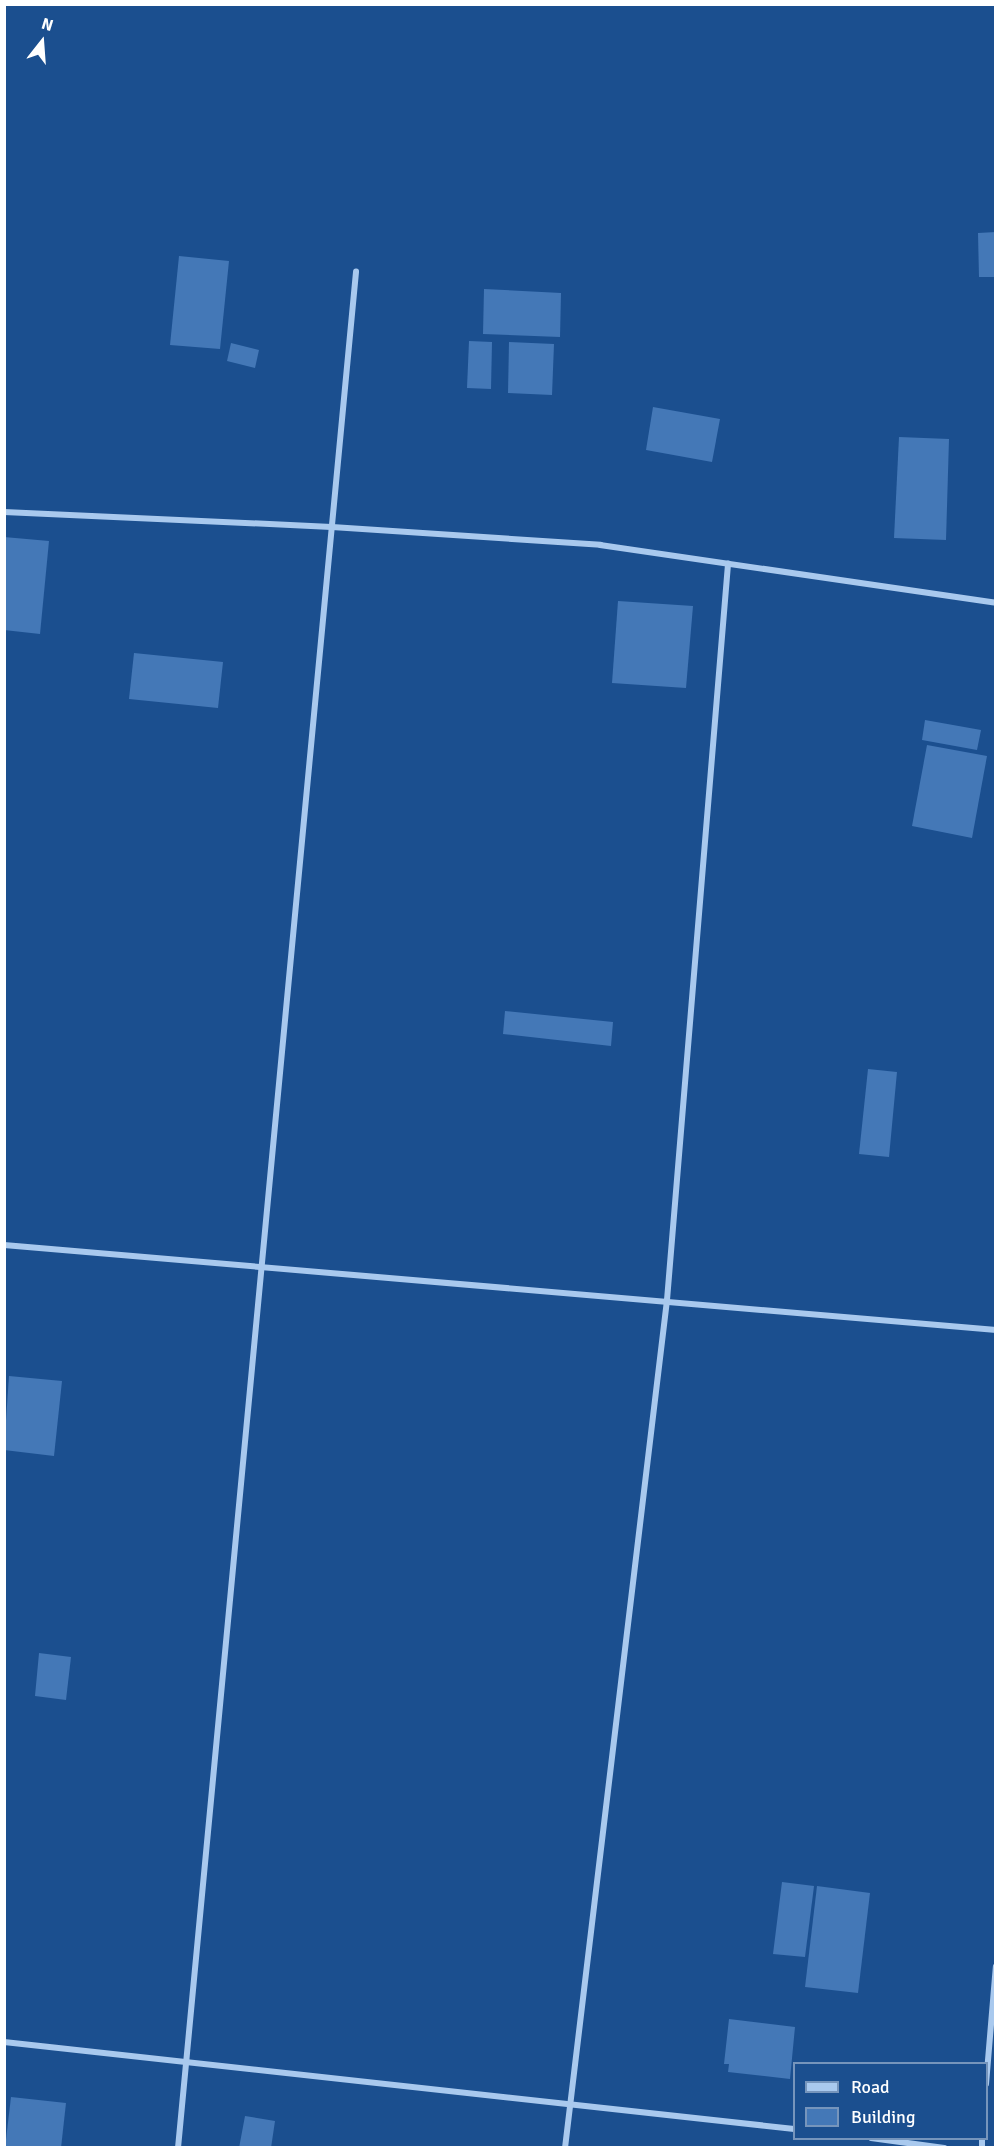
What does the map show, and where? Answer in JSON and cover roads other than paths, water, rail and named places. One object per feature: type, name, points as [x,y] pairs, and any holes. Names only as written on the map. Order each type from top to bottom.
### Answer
[{"type":"street","points":[[178,2148],[264,1266],[356,271]]},
{"type":"street","points":[[4,512],[332,527],[600,545],[996,603]]},
{"type":"street","points":[[565,2148],[667,1300],[729,564]]},
{"type":"street","points":[[4,1245],[667,1300],[996,1330]]},
{"type":"street","points":[[988,2071],[996,1966]]},
{"type":"street","points":[[4,2042],[569,2102],[793,2129]]},
{"type":"street","points":[[879,2140],[944,2148]]}]
